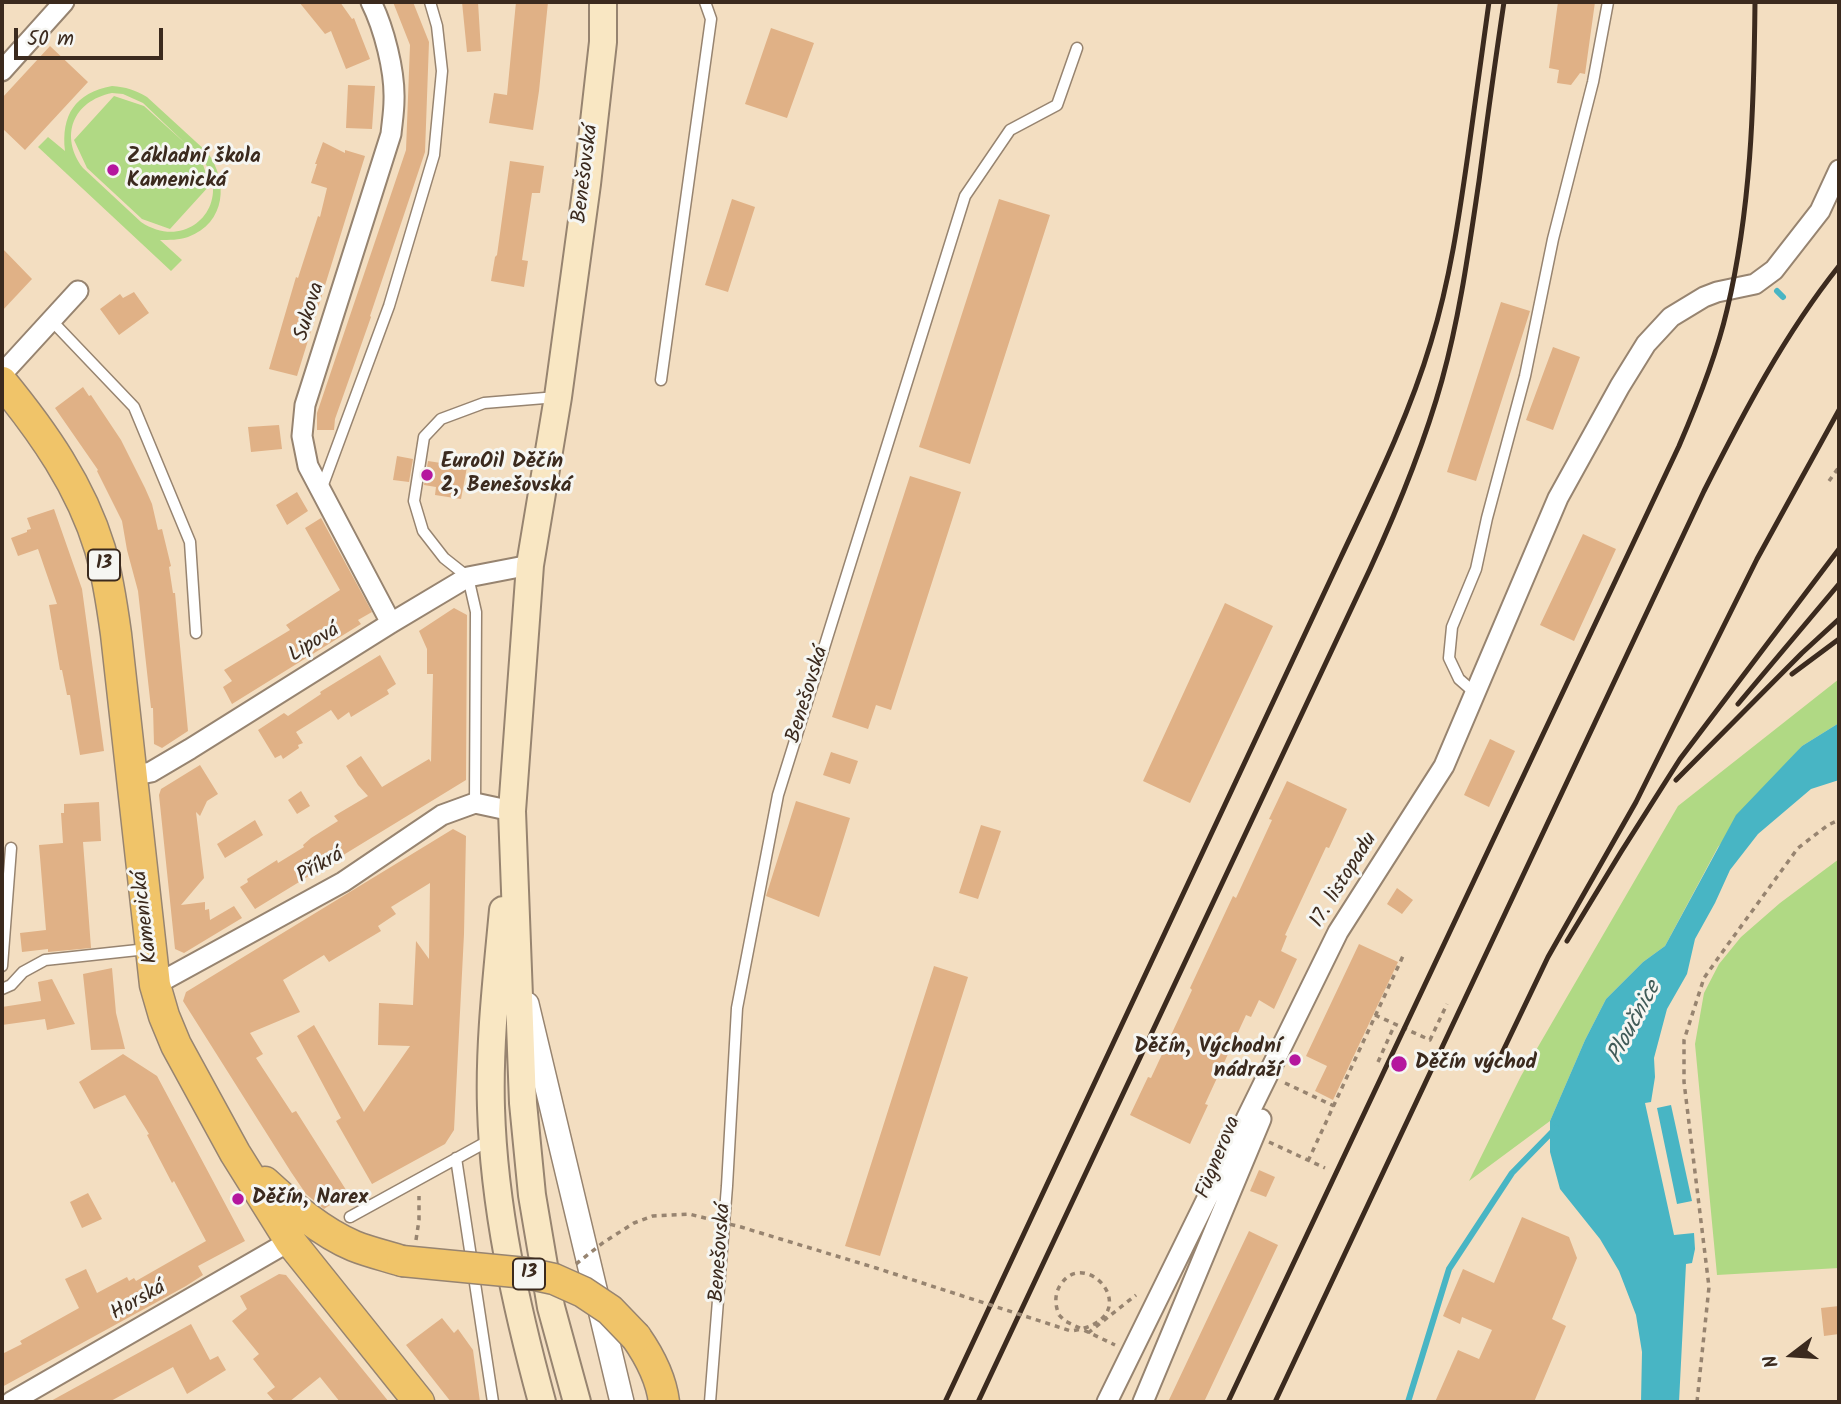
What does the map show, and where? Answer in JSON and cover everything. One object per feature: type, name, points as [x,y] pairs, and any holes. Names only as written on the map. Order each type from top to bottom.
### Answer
[{"type":"main road","name":"Benešovská","points":[[577,1402],[551,1307],[532,1195],[523,1103],[512,811],[530,565],[558,397],[587,184],[603,41],[603,2]]},
{"type":"main road","name":"Kamenická","points":[[2,382],[60,461],[85,509],[100,548],[109,584],[155,985],[164,1016],[176,1045],[235,1153],[290,1241],[419,1402]]},
{"type":"main road","points":[[512,811],[494,1010],[491,1106],[506,1249],[522,1328],[542,1402]]},
{"type":"main road","name":"13","points":[[235,1153],[290,1205],[353,1246],[409,1251],[526,1273],[554,1279],[583,1292],[610,1310],[636,1337],[648,1354],[664,1402]]},
{"type":"street","points":[[2,71],[64,2]]},
{"type":"street","name":"Sukova","points":[[371,2],[389,60],[394,99],[391,134],[305,405],[302,436],[308,466],[391,623]]},
{"type":"street","name":"17. listopadu","points":[[1107,1402],[1338,932],[1444,766],[1558,498],[1620,386],[1646,344],[1671,317],[1704,297],[1755,284],[1774,271],[1819,211],[1839,170]]},
{"type":"street","points":[[2,374],[78,290]]},
{"type":"street","name":"Lipová","points":[[131,776],[151,772],[190,749],[468,577],[530,565]]},
{"type":"street","points":[[475,803],[512,811]]},
{"type":"street","name":"Příkrá","points":[[155,985],[343,882],[442,815],[475,803]]},
{"type":"street","name":"Fügnerova","points":[[1143,1402],[1338,932]]},
{"type":"street","name":"Benešovská","points":[[519,972],[622,1402]]},
{"type":"street","name":"Horská","points":[[11,1402],[290,1241]]},
{"type":"lane","points":[[321,490],[389,306],[434,155],[442,71],[437,26],[430,2]]},
{"type":"lane","points":[[660,380],[711,19],[705,2]]},
{"type":"lane","points":[[1475,692],[1458,679],[1448,658],[1452,627],[1476,569],[1525,376],[1553,239],[1593,82],[1608,2]]},
{"type":"lane","name":"Benešovská","points":[[710,1402],[727,1186],[737,1008],[778,795],[965,196],[1010,130],[1057,105],[1077,48]]},
{"type":"lane","points":[[51,320],[134,407],[190,542],[196,633]]},
{"type":"lane","points":[[475,803],[476,612],[468,577],[444,558],[423,531],[415,502],[424,437],[441,419],[484,403],[558,397]]},
{"type":"lane","points":[[2,966],[11,848]]},
{"type":"lane","points":[[2,989],[11,985],[23,972],[46,960],[151,949]]},
{"type":"lane","points":[[349,1217],[493,1138]]},
{"type":"lane","points":[[456,1158],[493,1402]]},
{"type":"path","points":[[1829,481],[1839,467]]},
{"type":"path","points":[[1697,1402],[1709,1287],[1684,1082],[1684,1040],[1704,978],[1798,848],[1839,820]]},
{"type":"path","points":[[1308,1161],[1403,957]]},
{"type":"path","points":[[1376,1015],[1430,1040],[1447,1004]]},
{"type":"path","points":[[1378,1062],[1395,1024]]},
{"type":"path","points":[[1277,1080],[1334,1106]]},
{"type":"path","points":[[1254,1135],[1325,1168]]},
{"type":"path","points":[[409,1251],[419,1220],[418,1179]]},
{"type":"path","points":[[568,1270],[634,1223],[653,1216],[689,1214],[876,1268],[1071,1331],[1090,1327],[1105,1316],[1109,1299],[1104,1285],[1098,1278],[1090,1275],[1082,1273],[1064,1280],[1056,1299],[1059,1315],[1065,1321],[1088,1333],[1132,1352]]},
{"type":"path","points":[[1088,1333],[1142,1290]]},
{"type":"green space","points":[[122,87],[147,97],[207,152],[214,163],[221,188],[217,212],[210,222],[201,231],[188,237],[160,240],[182,260],[171,271],[38,147],[48,137],[65,151],[64,138],[68,116],[80,100],[99,89]],"holes":[[[112,93],[123,94],[143,103],[187,145],[144,106],[114,96],[74,140],[87,168],[142,219],[170,229],[210,185],[200,156],[210,173],[213,190],[210,205],[202,218],[191,227],[176,232],[159,230],[141,222],[83,168],[76,156],[71,132],[79,112],[99,97]]]},
{"type":"green space","points":[[1839,679],[1839,723],[1802,746],[1718,847],[1665,946],[1643,962],[1606,999],[1550,1121],[1469,1181],[1521,1076],[1678,806]]},
{"type":"green space","points":[[1839,859],[1839,1268],[1717,1275],[1695,1044],[1704,993],[1719,964],[1741,937],[1780,903]]},
{"type":"water","name":"Ploučnice","points":[[1839,723],[1839,780],[1811,789],[1758,834],[1730,870],[1695,939],[1687,974],[1667,1009],[1654,1058],[1655,1077],[1651,1102],[1645,1103],[1674,1235],[1694,1233],[1695,1249],[1692,1263],[1686,1264],[1679,1402],[1641,1402],[1642,1352],[1636,1315],[1619,1271],[1600,1239],[1560,1189],[1550,1152],[1550,1121],[1606,999],[1643,962],[1665,946],[1736,815],[1802,746]]},
{"type":"water","points":[[1671,1105],[1692,1201],[1677,1204],[1657,1108]]},
{"type":"building","points":[[299,2],[340,2],[352,19],[354,18],[370,59],[346,69],[331,31],[325,34]]},
{"type":"building","points":[[393,2],[413,2],[429,42],[425,152],[335,419],[334,430],[317,430],[317,413],[406,150],[410,45]]},
{"type":"building","points":[[462,2],[478,2],[481,51],[467,52]]},
{"type":"building","points":[[516,2],[548,2],[533,130],[489,123],[494,93],[507,95]]},
{"type":"building","points":[[1558,2],[1595,2],[1585,74],[1580,73],[1571,85],[1557,83],[1559,70],[1549,68]]},
{"type":"building","points":[[771,28],[814,43],[787,118],[745,104]]},
{"type":"building","points":[[50,46],[88,82],[25,150],[2,128],[2,98]]},
{"type":"building","points":[[348,85],[375,86],[372,129],[346,128]]},
{"type":"building","points":[[323,142],[345,153],[345,150],[365,156],[297,376],[269,369],[296,277],[298,278],[318,216],[320,217],[327,188],[311,183]]},
{"type":"building","points":[[510,161],[544,166],[540,193],[532,193],[522,260],[528,261],[524,287],[491,281]]},
{"type":"building","points":[[732,199],[755,207],[728,292],[705,285]]},
{"type":"building","points":[[999,199],[1050,215],[970,464],[919,447]]},
{"type":"building","points":[[2,248],[32,279],[2,311]]},
{"type":"building","points":[[134,292],[149,313],[119,335],[100,309],[120,294],[123,298]]},
{"type":"building","points":[[1501,302],[1530,311],[1476,481],[1447,472]]},
{"type":"building","points":[[1553,347],[1580,357],[1553,430],[1526,420]]},
{"type":"building","points":[[83,387],[121,440],[145,488],[158,530],[162,529],[171,566],[188,731],[162,748],[154,744],[153,708],[138,591],[122,521],[98,470],[55,408]]},
{"type":"building","points":[[279,425],[282,449],[251,452],[248,427]]},
{"type":"building","points":[[397,456],[413,459],[409,482],[393,480]]},
{"type":"building","points":[[428,461],[467,467],[461,499],[435,495],[436,487],[424,485]]},
{"type":"building","points":[[910,476],[961,492],[891,710],[876,705],[868,729],[832,717]]},
{"type":"building","points":[[297,492],[308,511],[287,525],[276,505]]},
{"type":"building","points":[[54,509],[82,589],[104,751],[80,755],[70,695],[67,695],[60,670],[49,605],[57,604],[38,549],[18,556],[11,538],[31,529],[27,518]]},
{"type":"building","points":[[321,518],[372,612],[358,620],[361,624],[232,704],[223,687],[232,681],[224,670],[290,630],[286,625],[340,590],[305,528]]},
{"type":"building","points":[[1583,534],[1616,549],[1574,641],[1540,625]]},
{"type":"building","points":[[1225,603],[1273,626],[1190,803],[1143,781]]},
{"type":"building","points":[[454,608],[467,615],[466,780],[255,909],[240,887],[248,882],[247,879],[304,847],[311,838],[338,821],[334,816],[368,796],[346,766],[361,756],[382,787],[429,759],[431,762],[433,674],[427,674],[427,649],[419,631]]},
{"type":"building","points":[[380,655],[396,684],[387,690],[389,694],[351,717],[349,712],[338,720],[331,710],[296,732],[303,743],[298,745],[299,748],[283,759],[281,755],[275,758],[258,730],[284,713],[288,716],[321,694],[320,692]]},
{"type":"building","points":[[1490,739],[1515,751],[1489,807],[1464,795]]},
{"type":"building","points":[[831,752],[858,761],[850,784],[823,775]]},
{"type":"building","points":[[200,765],[218,794],[207,801],[200,816],[196,812],[204,878],[181,905],[205,902],[205,910],[209,909],[210,920],[234,906],[242,918],[184,953],[175,949],[159,795],[161,789]]},
{"type":"building","points":[[1287,781],[1347,809],[1285,935],[1287,936],[1281,951],[1297,959],[1274,1009],[1259,1000],[1251,1017],[1246,1015],[1205,1104],[1208,1105],[1190,1144],[1130,1115],[1148,1077],[1151,1078],[1233,896],[1236,898]]},
{"type":"building","points":[[301,791],[310,806],[297,814],[288,800]]},
{"type":"building","points":[[796,801],[850,818],[819,917],[766,896]]},
{"type":"building","points":[[99,802],[101,841],[83,842],[91,948],[22,952],[20,933],[46,930],[39,845],[63,843],[61,813],[64,813],[64,804]]},
{"type":"building","points":[[255,820],[263,835],[225,858],[217,844]]},
{"type":"building","points":[[981,825],[1001,831],[978,899],[959,893]]},
{"type":"building","points":[[453,829],[466,836],[464,934],[454,1130],[445,1144],[372,1184],[336,1121],[341,1118],[297,1036],[314,1025],[364,1112],[410,1046],[378,1045],[379,1003],[413,1005],[416,941],[429,959],[430,883],[391,907],[396,914],[378,926],[381,931],[329,962],[324,955],[283,980],[300,1012],[250,1033],[263,1054],[256,1058],[292,1113],[296,1111],[348,1193],[324,1209],[306,1194],[291,1172],[183,1001],[186,992]]},
{"type":"building","points":[[1397,888],[1413,900],[1402,914],[1387,904]]},
{"type":"building","points":[[1359,944],[1398,962],[1333,1100],[1315,1091],[1327,1066],[1306,1056]]},
{"type":"building","points":[[934,966],[968,977],[880,1256],[845,1246]]},
{"type":"building","points":[[112,968],[116,1013],[125,1049],[91,1050],[83,974]]},
{"type":"building","points":[[52,979],[75,1024],[47,1030],[45,1019],[2,1025],[2,1007],[41,1001],[38,982]]},
{"type":"building","points":[[123,1054],[157,1076],[245,1241],[198,1266],[203,1275],[186,1286],[2,1387],[2,1354],[79,1308],[65,1279],[86,1269],[97,1293],[127,1277],[129,1281],[134,1278],[136,1281],[206,1241],[125,1095],[94,1109],[79,1082]]},
{"type":"building","points":[[1259,1170],[1275,1177],[1266,1197],[1250,1191]]},
{"type":"building","points":[[88,1193],[102,1219],[82,1228],[70,1202]]},
{"type":"building","points":[[1522,1217],[1569,1237],[1577,1258],[1552,1319],[1566,1326],[1534,1402],[1435,1402],[1458,1350],[1479,1359],[1492,1330],[1462,1317],[1460,1324],[1443,1316],[1463,1269],[1494,1283]]},
{"type":"building","points":[[1249,1231],[1278,1245],[1204,1402],[1168,1402]]},
{"type":"building","points":[[279,1274],[286,1275],[389,1402],[340,1402],[320,1377],[289,1402],[275,1402],[267,1393],[275,1387],[253,1359],[259,1354],[232,1321],[247,1309],[240,1296]]},
{"type":"building","points":[[1839,1306],[1839,1334],[1824,1336],[1821,1308]]},
{"type":"building","points":[[442,1318],[454,1333],[458,1329],[473,1350],[480,1402],[451,1402],[406,1345]]},
{"type":"building","points":[[191,1324],[210,1360],[218,1356],[226,1370],[187,1394],[173,1367],[109,1402],[49,1402]]},
{"type":"waterway","points":[[1777,291],[1783,297]]},
{"type":"waterway","points":[[1408,1402],[1449,1269],[1512,1173],[1556,1128]]},
{"type":"railway","points":[[945,1402],[1366,504],[1412,397],[1444,295],[1465,178],[1489,2]]},
{"type":"railway","points":[[978,1402],[1370,569],[1419,452],[1442,380],[1459,306],[1504,2]]},
{"type":"railway","points":[[1228,1402],[1679,446],[1706,379],[1727,310],[1741,234],[1750,157],[1755,2]]},
{"type":"railway","points":[[1275,1402],[1704,491],[1783,347],[1839,266]]},
{"type":"railway","points":[[1502,1053],[1548,957],[1636,802],[1757,559],[1839,410]]},
{"type":"railway","points":[[1567,941],[1680,759],[1839,549]]},
{"type":"railway","points":[[1738,704],[1839,584]]},
{"type":"railway","points":[[1676,780],[1839,619]]},
{"type":"railway","points":[[1792,674],[1839,639]]},
{"type":"place","name":"Základní škola Kamenická","points":[[113,170]]},
{"type":"place","name":"EuroOil Děčín 2, Benešovská","points":[[427,475]]},
{"type":"place","name":"Děčín, Východní nádraží","points":[[1295,1060]]},
{"type":"place","name":"Děčín východ","points":[[1399,1064]]},
{"type":"place","name":"Děčín, Narex","points":[[238,1199]]}]
